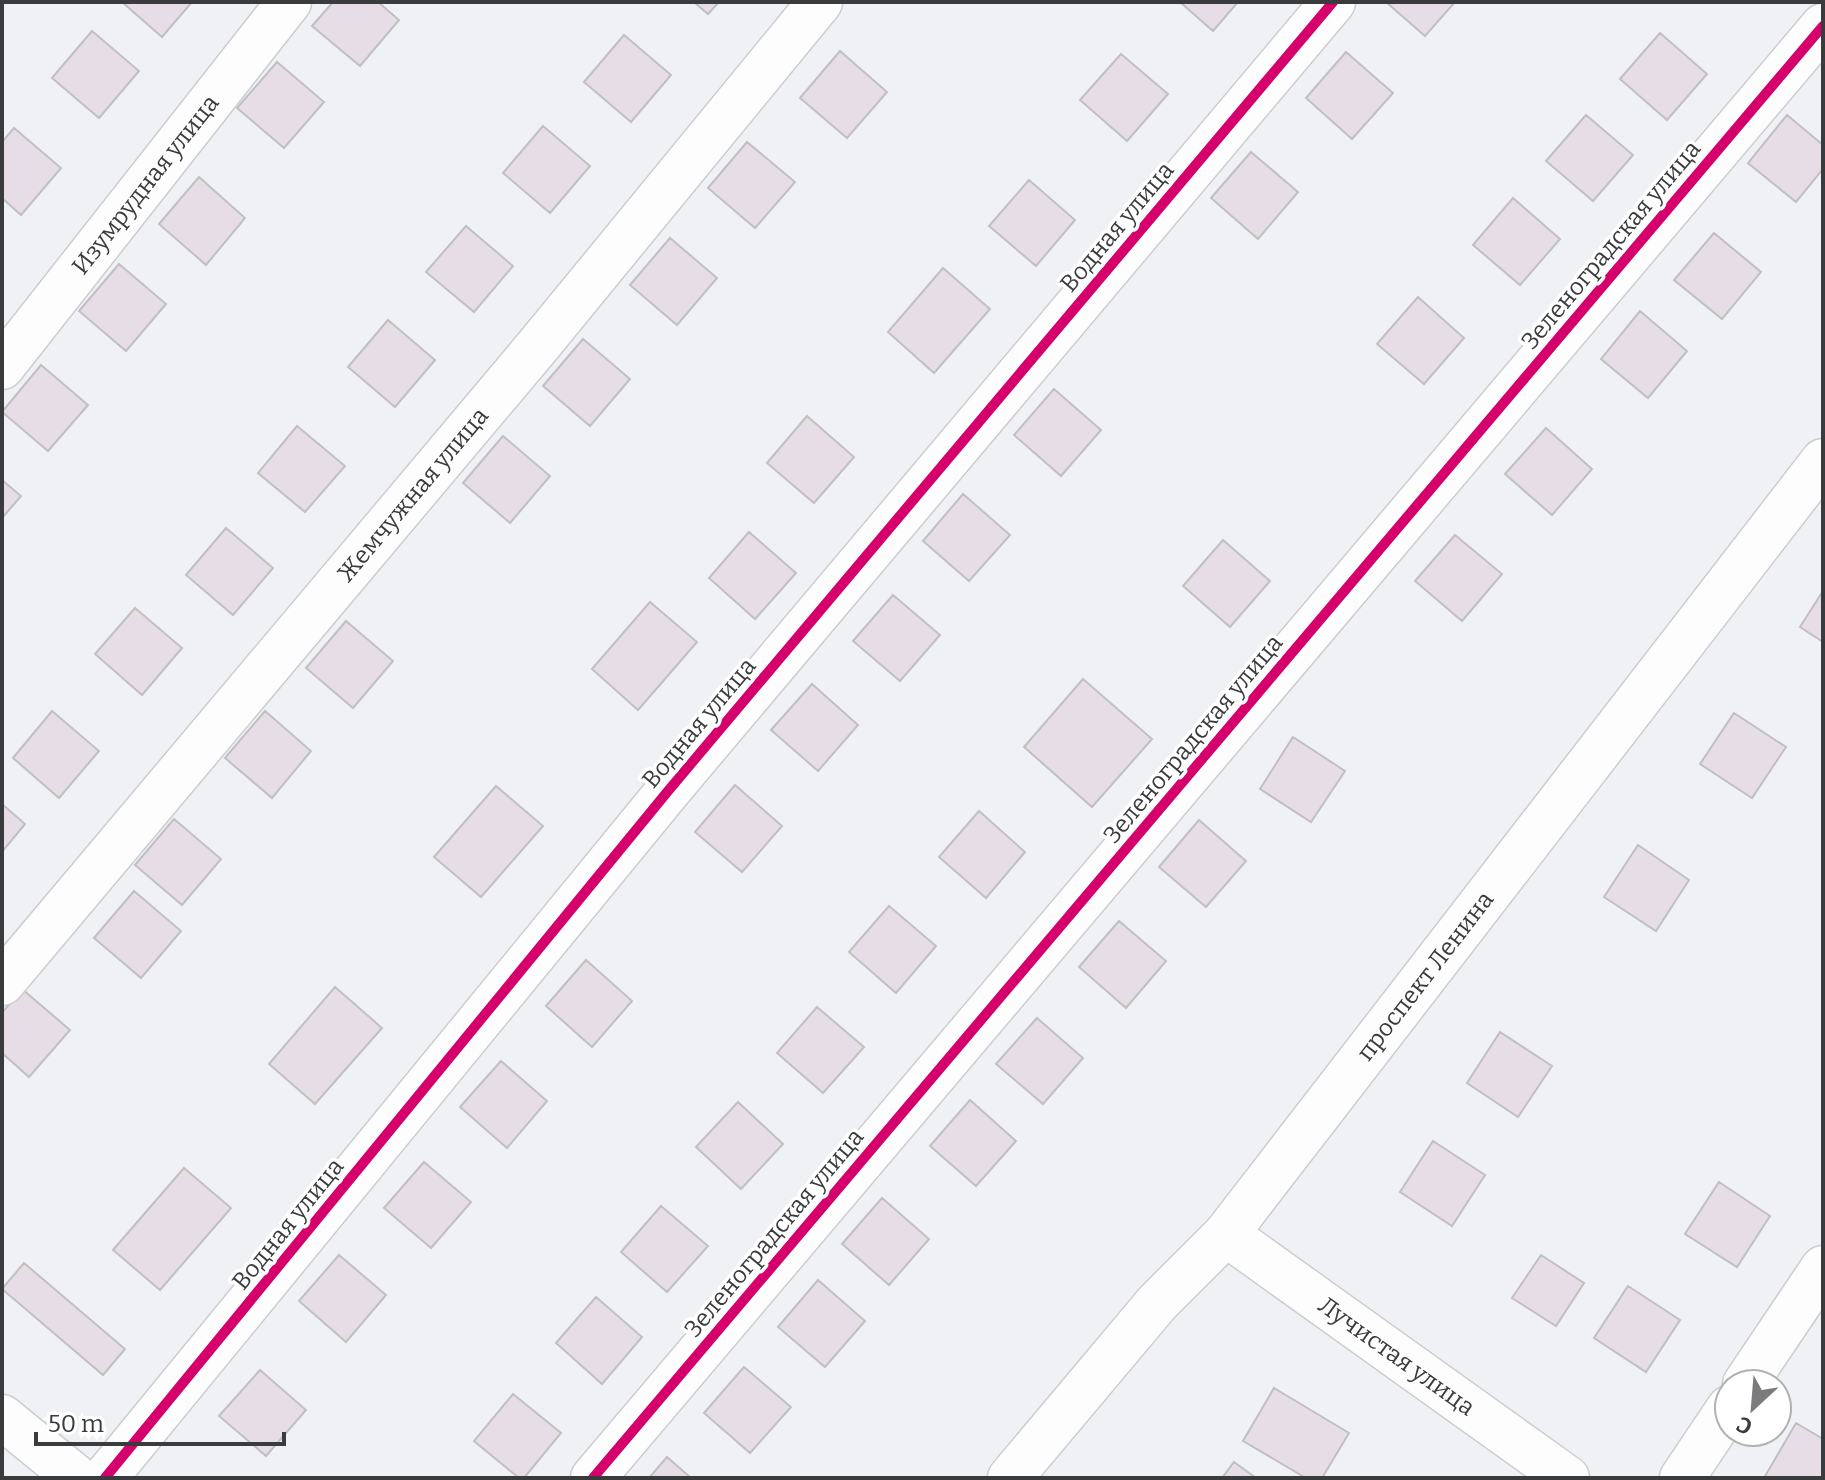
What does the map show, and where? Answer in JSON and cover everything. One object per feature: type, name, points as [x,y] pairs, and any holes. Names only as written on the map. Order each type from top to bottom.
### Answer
[{"type":"street","name":"Изумрудная улица","points":[[2,367],[289,2]]},
{"type":"street","name":"Жемчужная улица","points":[[2,983],[547,335],[820,2]]},
{"type":"street","name":"Водная улица","points":[[105,1478],[668,791],[1333,2]]},
{"type":"street","name":"Зеленоградская улица","points":[[593,1478],[1823,26]]},
{"type":"street","name":"проспект Ленина","points":[[1010,1478],[1157,1303],[1226,1234],[1823,461]]},
{"type":"street","name":"Лучистая улица","points":[[1226,1234],[1567,1478]]},
{"type":"street","points":[[1756,1368],[1823,1268]]},
{"type":"street","points":[[2,1417],[77,1478]]},
{"type":"street","points":[[1682,1478],[1713,1432]]},
{"type":"building","points":[[122,2],[192,2],[162,37]]},
{"type":"building","points":[[333,2],[378,2],[399,20],[360,66],[312,26]]},
{"type":"building","points":[[694,2],[719,2],[708,14]]},
{"type":"building","points":[[1180,2],[1238,2],[1213,31]]},
{"type":"building","points":[[1386,2],[1455,2],[1425,36]]},
{"type":"building","points":[[92,31],[139,71],[99,118],[52,78]]},
{"type":"building","points":[[1660,33],[1707,74],[1667,120],[1620,79]]},
{"type":"building","points":[[624,35],[671,75],[631,122],[584,82]]},
{"type":"building","points":[[840,51],[887,92],[847,138],[800,98]]},
{"type":"building","points":[[1346,52],[1393,93],[1352,139],[1306,98]]},
{"type":"building","points":[[1121,54],[1168,94],[1127,141],[1080,100]]},
{"type":"building","points":[[277,62],[324,102],[284,148],[237,108]]},
{"type":"building","points":[[1586,115],[1633,155],[1593,201],[1546,161]]},
{"type":"building","points":[[1787,115],[1823,145],[1823,169],[1796,202],[1748,163]]},
{"type":"building","points":[[543,126],[590,166],[550,213],[503,173]]},
{"type":"building","points":[[14,128],[61,168],[21,215],[2,198],[2,142]]},
{"type":"building","points":[[747,142],[795,182],[755,228],[708,188]]},
{"type":"building","points":[[1251,152],[1298,192],[1258,239],[1211,198]]},
{"type":"building","points":[[199,177],[245,218],[206,265],[159,224]]},
{"type":"building","points":[[1029,180],[1075,220],[1036,266],[989,226]]},
{"type":"building","points":[[1513,198],[1560,239],[1520,285],[1473,245]]},
{"type":"building","points":[[466,226],[513,266],[474,312],[426,272]]},
{"type":"building","points":[[1714,233],[1761,272],[1722,319],[1674,280]]},
{"type":"building","points":[[670,238],[717,278],[677,325],[630,285]]},
{"type":"building","points":[[119,264],[166,304],[126,351],[79,311]]},
{"type":"building","points":[[943,268],[990,309],[934,373],[888,332]]},
{"type":"building","points":[[1418,297],[1464,338],[1424,384],[1377,344]]},
{"type":"building","points":[[1640,311],[1687,351],[1648,398],[1601,359]]},
{"type":"building","points":[[388,320],[435,360],[395,407],[348,367]]},
{"type":"building","points":[[583,339],[630,379],[590,426],[543,386]]},
{"type":"building","points":[[41,365],[88,405],[48,451],[2,412]]},
{"type":"building","points":[[1054,389],[1101,430],[1061,476],[1014,435]]},
{"type":"building","points":[[807,416],[854,457],[814,503],[767,463]]},
{"type":"building","points":[[297,426],[345,466],[305,512],[258,473]]},
{"type":"building","points":[[1546,428],[1592,469],[1552,515],[1505,474]]},
{"type":"building","points":[[503,436],[550,476],[510,523],[463,483]]},
{"type":"building","points":[[2,480],[21,496],[2,518]]},
{"type":"building","points":[[963,494],[1010,535],[969,581],[923,541]]},
{"type":"building","points":[[226,528],[273,568],[233,615],[186,575]]},
{"type":"building","points":[[749,532],[796,573],[755,619],[709,578]]},
{"type":"building","points":[[1455,535],[1502,574],[1462,621],[1415,581]]},
{"type":"building","points":[[1223,540],[1270,581],[1230,627],[1183,586]]},
{"type":"building","points":[[1823,591],[1823,642],[1800,627]]},
{"type":"building","points":[[893,595],[940,635],[900,681],[853,641]]},
{"type":"building","points":[[650,602],[697,642],[638,710],[592,669]]},
{"type":"building","points":[[135,608],[182,648],[142,695],[95,654]]},
{"type":"building","points":[[346,621],[393,661],[353,708],[306,668]]},
{"type":"building","points":[[1083,679],[1152,739],[1092,807],[1024,747]]},
{"type":"building","points":[[812,684],[858,725],[818,771],[771,730]]},
{"type":"building","points":[[52,711],[99,751],[59,798],[13,758]]},
{"type":"building","points":[[265,711],[311,751],[272,798],[225,758]]},
{"type":"building","points":[[1734,713],[1786,747],[1752,798],[1700,764]]},
{"type":"building","points":[[1293,737],[1345,771],[1311,822],[1260,789]]},
{"type":"building","points":[[735,785],[782,826],[742,872],[695,832]]},
{"type":"building","points":[[496,786],[543,826],[481,897],[434,857]]},
{"type":"building","points":[[2,804],[25,824],[2,852]]},
{"type":"building","points":[[979,811],[1025,852],[986,898],[939,857]]},
{"type":"building","points":[[174,819],[221,859],[182,905],[135,865]]},
{"type":"building","points":[[1199,820],[1246,861],[1206,907],[1159,867]]},
{"type":"building","points":[[1638,845],[1689,880],[1656,931],[1604,897]]},
{"type":"building","points":[[134,891],[181,931],[141,978],[94,938]]},
{"type":"building","points":[[889,906],[936,946],[896,993],[849,952]]},
{"type":"building","points":[[1119,921],[1166,961],[1126,1008],[1079,967]]},
{"type":"building","points":[[586,960],[632,1001],[592,1047],[546,1006]]},
{"type":"building","points":[[335,987],[382,1028],[315,1104],[269,1064]]},
{"type":"building","points":[[22,989],[70,1030],[29,1077],[2,1053],[2,1013]]},
{"type":"building","points":[[817,1007],[864,1047],[823,1093],[777,1053]]},
{"type":"building","points":[[1037,1018],[1083,1058],[1043,1104],[996,1064]]},
{"type":"building","points":[[1500,1032],[1552,1066],[1518,1117],[1467,1083]]},
{"type":"building","points":[[501,1061],[547,1101],[507,1148],[460,1107]]},
{"type":"building","points":[[970,1100],[1016,1141],[976,1186],[930,1146]]},
{"type":"building","points":[[738,1102],[783,1144],[741,1189],[696,1147]]},
{"type":"building","points":[[1433,1141],[1485,1175],[1452,1226],[1400,1192]]},
{"type":"building","points":[[424,1162],[471,1202],[431,1248],[384,1208]]},
{"type":"building","points":[[184,1168],[231,1208],[160,1290],[113,1250]]},
{"type":"building","points":[[1719,1182],[1770,1216],[1737,1267],[1685,1234]]},
{"type":"building","points":[[882,1198],[929,1239],[889,1285],[842,1244]]},
{"type":"building","points":[[661,1206],[708,1246],[667,1292],[621,1252]]},
{"type":"building","points":[[339,1255],[386,1295],[346,1342],[299,1301]]},
{"type":"building","points":[[1541,1255],[1584,1283],[1556,1326],[1512,1298]]},
{"type":"building","points":[[24,1263],[125,1349],[103,1375],[2,1289]]},
{"type":"building","points":[[818,1280],[865,1321],[825,1367],[778,1327]]},
{"type":"building","points":[[1628,1286],[1680,1320],[1646,1372],[1594,1338]]},
{"type":"building","points":[[596,1297],[642,1337],[602,1384],[556,1343]]},
{"type":"building","points":[[744,1367],[791,1407],[750,1453],[704,1413]]},
{"type":"building","points":[[260,1370],[306,1410],[266,1456],[219,1416]]},
{"type":"building","points":[[1274,1388],[1349,1433],[1322,1478],[1306,1478],[1243,1441]]},
{"type":"building","points":[[513,1394],[561,1433],[524,1478],[519,1478],[474,1441]]},
{"type":"building","points":[[1796,1423],[1823,1439],[1823,1478],[1764,1478],[1781,1448],[1793,1448]]},
{"type":"building","points":[[667,1457],[691,1478],[649,1478]]},
{"type":"building","points":[[1234,1462],[1256,1478],[1222,1478]]},
{"type":"cycle path","points":[[105,1478],[668,791],[1333,2]]},
{"type":"cycle path","points":[[593,1478],[1823,26]]}]
